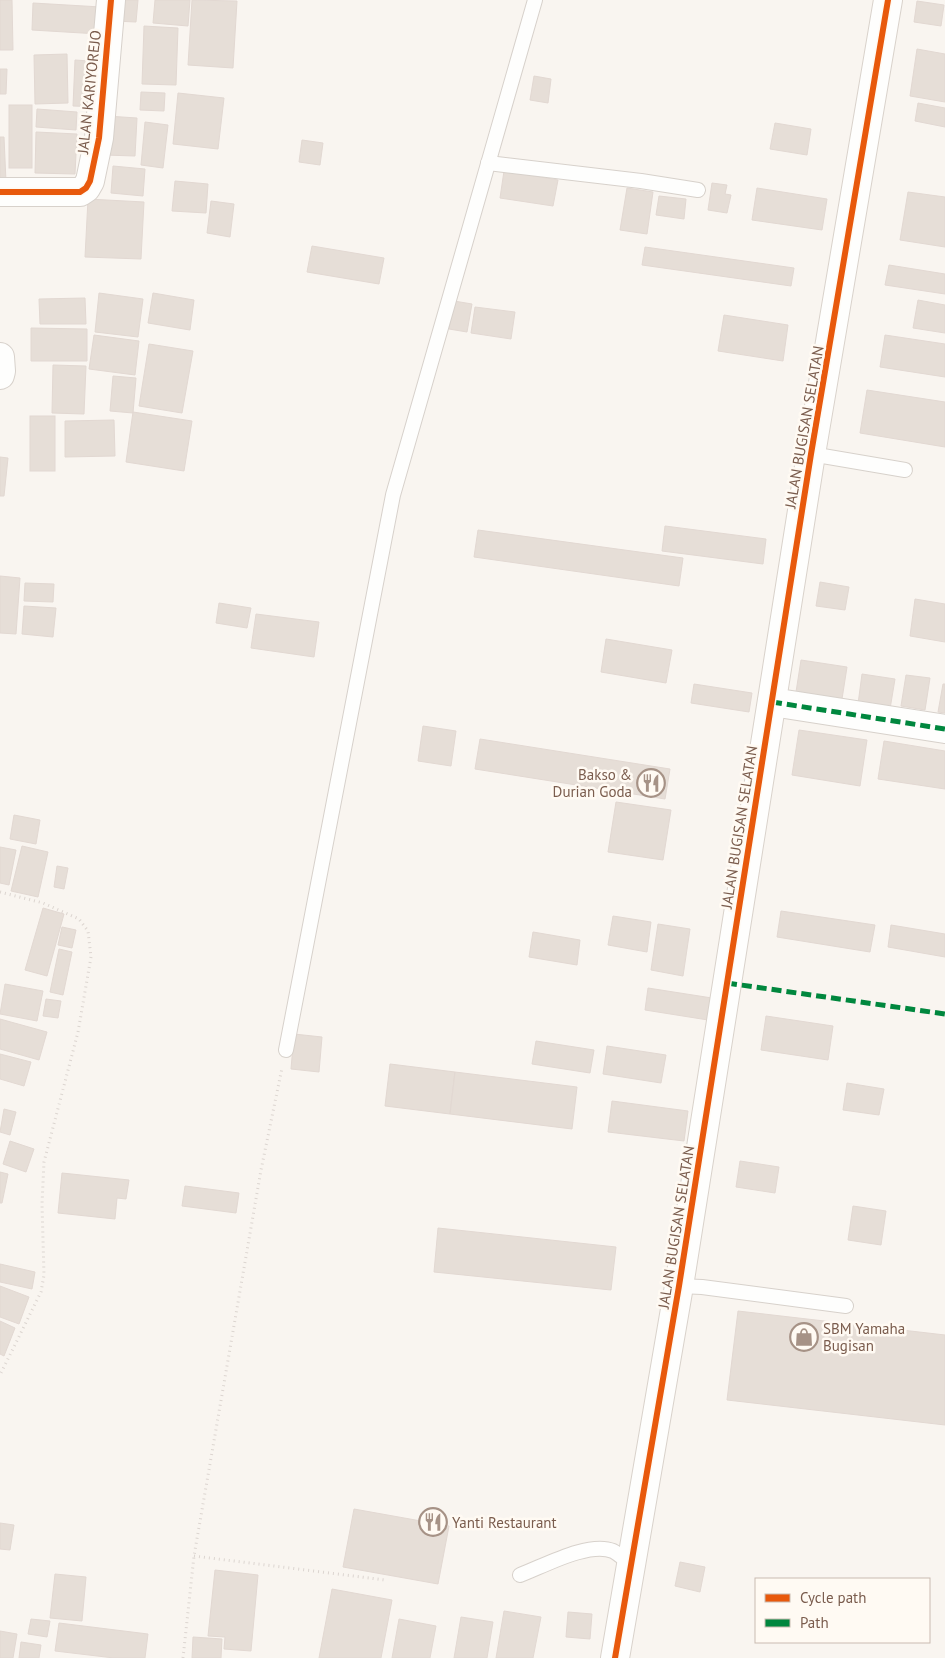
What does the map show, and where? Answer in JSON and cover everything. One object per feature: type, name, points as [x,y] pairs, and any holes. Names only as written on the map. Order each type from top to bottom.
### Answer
[{"type":"street","name":"JALAN KARIYOREJO","points":[[0,192],[80,192],[86,188],[90,180],[99,138],[111,0]]},
{"type":"street","name":"JALAN BUGISAN SELATAN","points":[[615,1658],[679,1286],[811,454],[888,0]]},
{"type":"street","points":[[0,357],[0,375]]},
{"type":"street","points":[[772,702],[945,729]]},
{"type":"lane","points":[[286,1050],[393,494],[535,0]]},
{"type":"lane","points":[[488,163],[641,181],[698,190]]},
{"type":"lane","points":[[811,454],[905,470]]},
{"type":"lane","points":[[679,1286],[702,1287],[846,1306]]},
{"type":"lane","points":[[520,1575],[578,1552],[595,1548],[613,1551],[632,1565]]},
{"type":"path","points":[[0,892],[43,903],[79,919],[88,931],[91,957],[78,1032],[44,1162],[42,1204],[44,1275],[41,1292],[0,1374]]},
{"type":"path","points":[[183,1658],[194,1556],[260,1180],[286,1050]]},
{"type":"path","points":[[194,1556],[385,1580]]},
{"type":"building","points":[[0,0],[12,0],[13,50],[0,50]]},
{"type":"building","points":[[116,0],[138,0],[136,22],[114,21]]},
{"type":"building","points":[[155,0],[190,0],[188,26],[153,23]]},
{"type":"building","points":[[192,0],[237,1],[233,68],[188,65]]},
{"type":"building","points":[[917,1],[944,5],[941,26],[914,22]]},
{"type":"building","points":[[33,3],[101,7],[99,34],[32,30]]},
{"type":"building","points":[[144,26],[178,28],[176,85],[142,84]]},
{"type":"building","points":[[917,49],[945,54],[945,102],[910,96]]},
{"type":"building","points":[[67,54],[68,103],[35,104],[34,55]]},
{"type":"building","points":[[75,60],[104,62],[101,107],[73,106]]},
{"type":"building","points":[[0,69],[7,69],[6,94],[0,94]]},
{"type":"building","points":[[534,76],[551,79],[548,103],[530,100]]},
{"type":"building","points":[[141,92],[165,93],[164,111],[140,110]]},
{"type":"building","points":[[178,93],[224,98],[218,149],[173,144]]},
{"type":"building","points":[[918,103],[945,108],[945,127],[915,121]]},
{"type":"building","points":[[9,105],[32,105],[32,168],[9,168]]},
{"type":"building","points":[[37,109],[77,112],[76,130],[36,127]]},
{"type":"building","points":[[107,116],[137,118],[135,156],[104,155]]},
{"type":"building","points":[[145,122],[168,125],[163,168],[141,165]]},
{"type":"building","points":[[775,123],[811,129],[807,155],[770,149]]},
{"type":"building","points":[[36,132],[77,134],[75,174],[35,173]]},
{"type":"building","points":[[0,137],[4,137],[6,182],[0,182]]},
{"type":"building","points":[[302,140],[323,143],[320,165],[299,162]]},
{"type":"building","points":[[113,166],[145,169],[143,196],[111,193]]},
{"type":"building","points":[[504,171],[558,180],[553,206],[500,198]]},
{"type":"building","points":[[175,181],[208,184],[206,213],[172,211]]},
{"type":"building","points":[[712,183],[727,185],[725,194],[731,195],[727,213],[708,210]]},
{"type":"building","points":[[627,188],[653,192],[647,234],[620,230]]},
{"type":"building","points":[[757,188],[827,199],[822,230],[752,220]]},
{"type":"building","points":[[908,192],[945,197],[945,247],[900,240]]},
{"type":"building","points":[[659,196],[686,199],[684,219],[656,215]]},
{"type":"building","points":[[88,199],[144,202],[141,259],[85,257]]},
{"type":"building","points":[[211,201],[234,204],[230,237],[207,233]]},
{"type":"building","points":[[312,246],[384,258],[379,284],[307,272]]},
{"type":"building","points":[[645,247],[794,268],[791,286],[642,265]]},
{"type":"building","points":[[889,265],[945,274],[945,294],[885,285]]},
{"type":"building","points":[[99,293],[143,299],[138,337],[95,332]]},
{"type":"building","points":[[153,293],[194,300],[190,330],[148,323]]},
{"type":"building","points":[[85,298],[86,324],[40,324],[39,299]]},
{"type":"building","points":[[918,300],[945,305],[945,333],[913,328]]},
{"type":"building","points":[[454,301],[472,304],[467,332],[449,329]]},
{"type":"building","points":[[475,307],[515,312],[511,339],[471,333]]},
{"type":"building","points":[[724,315],[788,325],[783,361],[718,351]]},
{"type":"building","points":[[31,328],[87,329],[87,361],[31,361]]},
{"type":"building","points":[[94,335],[139,341],[135,375],[89,369]]},
{"type":"building","points":[[885,335],[945,344],[945,377],[880,367]]},
{"type":"building","points":[[149,344],[193,351],[182,413],[139,406]]},
{"type":"building","points":[[53,365],[86,366],[84,414],[52,413]]},
{"type":"building","points":[[113,376],[136,378],[133,413],[110,411]]},
{"type":"building","points":[[867,390],[945,402],[945,447],[860,433]]},
{"type":"building","points":[[133,412],[192,421],[184,471],[126,462]]},
{"type":"building","points":[[30,416],[55,416],[55,471],[30,471]]},
{"type":"building","points":[[114,420],[115,456],[65,457],[65,421]]},
{"type":"building","points":[[0,457],[8,458],[4,496],[0,496]]},
{"type":"building","points":[[665,526],[766,539],[763,564],[662,551]]},
{"type":"building","points":[[478,530],[683,558],[679,586],[474,557]]},
{"type":"building","points":[[0,576],[20,578],[16,634],[0,633]]},
{"type":"building","points":[[820,582],[849,587],[845,610],[816,606]]},
{"type":"building","points":[[25,583],[54,584],[53,602],[24,601]]},
{"type":"building","points":[[915,599],[945,604],[945,642],[910,636]]},
{"type":"building","points":[[219,603],[251,608],[247,628],[216,623]]},
{"type":"building","points":[[24,606],[56,608],[53,637],[22,634]]},
{"type":"building","points":[[256,614],[319,622],[314,657],[251,648]]},
{"type":"building","points":[[606,639],[672,650],[666,683],[601,672]]},
{"type":"building","points":[[801,660],[847,667],[842,699],[796,692]]},
{"type":"building","points":[[862,674],[895,679],[890,709],[858,704]]},
{"type":"building","points":[[906,675],[930,678],[925,710],[901,706]]},
{"type":"building","points":[[694,684],[752,693],[749,712],[691,703]]},
{"type":"building","points":[[943,684],[945,684],[945,713],[938,712]]},
{"type":"building","points":[[423,726],[456,731],[451,766],[418,761]]},
{"type":"building","points":[[799,730],[867,740],[860,786],[792,775]]},
{"type":"building","points":[[480,739],[670,769],[665,799],[475,769]]},
{"type":"building","points":[[884,741],[945,751],[945,789],[878,779]]},
{"type":"building","points":[[616,802],[671,810],[663,860],[608,852]]},
{"type":"building","points":[[14,815],[40,820],[36,844],[10,839]]},
{"type":"building","points":[[22,846],[48,852],[38,897],[11,891]]},
{"type":"building","points":[[0,847],[16,850],[9,885],[0,883]]},
{"type":"building","points":[[57,866],[68,868],[64,889],[54,887]]},
{"type":"building","points":[[43,908],[64,914],[47,976],[25,970]]},
{"type":"building","points":[[781,911],[875,925],[870,952],[777,937]]},
{"type":"building","points":[[613,916],[651,922],[647,952],[608,945]]},
{"type":"building","points":[[658,924],[690,929],[683,976],[651,970]]},
{"type":"building","points":[[891,925],[945,934],[945,957],[888,947]]},
{"type":"building","points":[[62,927],[76,930],[72,948],[58,945]]},
{"type":"building","points":[[533,932],[580,940],[577,965],[529,957]]},
{"type":"building","points":[[59,949],[72,952],[63,995],[50,992]]},
{"type":"building","points":[[5,984],[43,991],[37,1021],[0,1014]]},
{"type":"building","points":[[648,988],[712,998],[708,1020],[645,1010]]},
{"type":"building","points":[[46,999],[61,1001],[58,1018],[43,1016]]},
{"type":"building","points":[[766,1016],[833,1026],[828,1060],[761,1050]]},
{"type":"building","points":[[0,1019],[47,1032],[39,1060],[0,1049]]},
{"type":"building","points":[[294,1034],[322,1037],[319,1072],[291,1069]]},
{"type":"building","points":[[536,1041],[594,1050],[590,1073],[532,1064]]},
{"type":"building","points":[[607,1046],[666,1055],[661,1083],[603,1074]]},
{"type":"building","points":[[0,1054],[31,1062],[24,1086],[0,1079]]},
{"type":"building","points":[[390,1064],[455,1072],[450,1114],[385,1106]]},
{"type":"building","points":[[455,1072],[577,1087],[572,1129],[450,1114]]},
{"type":"building","points":[[847,1083],[884,1089],[879,1115],[843,1110]]},
{"type":"building","points":[[612,1101],[688,1111],[684,1141],[608,1132]]},
{"type":"building","points":[[4,1109],[16,1112],[10,1135],[0,1132]]},
{"type":"building","points":[[10,1141],[34,1149],[26,1172],[3,1164]]},
{"type":"building","points":[[740,1161],[779,1167],[775,1193],[736,1187]]},
{"type":"building","points":[[0,1172],[8,1174],[2,1203],[0,1203]]},
{"type":"building","points":[[62,1173],[129,1180],[126,1199],[117,1198],[115,1219],[58,1213]]},
{"type":"building","points":[[185,1186],[239,1193],[236,1213],[182,1206]]},
{"type":"building","points":[[853,1206],[886,1211],[881,1245],[848,1240]]},
{"type":"building","points":[[438,1228],[616,1247],[611,1290],[434,1272]]},
{"type":"building","points":[[0,1264],[35,1272],[32,1289],[0,1282]]},
{"type":"building","points":[[0,1286],[29,1297],[19,1324],[0,1317]]},
{"type":"building","points":[[738,1311],[945,1335],[945,1425],[727,1400]]},
{"type":"building","points":[[0,1321],[15,1328],[4,1356],[0,1354]]},
{"type":"building","points":[[354,1509],[449,1526],[438,1584],[343,1567]]},
{"type":"building","points":[[0,1523],[14,1525],[10,1550],[0,1549]]},
{"type":"building","points":[[680,1562],[705,1567],[700,1592],[675,1586]]},
{"type":"building","points":[[215,1570],[258,1575],[251,1651],[224,1649],[225,1637],[208,1636]]},
{"type":"building","points":[[55,1574],[86,1577],[82,1621],[50,1618]]},
{"type":"building","points":[[332,1589],[392,1600],[381,1658],[319,1658]]},
{"type":"building","points":[[504,1611],[541,1617],[533,1658],[496,1658]]},
{"type":"building","points":[[568,1612],[592,1614],[590,1639],[566,1637]]},
{"type":"building","points":[[461,1617],[493,1622],[487,1658],[454,1658]]},
{"type":"building","points":[[31,1619],[50,1621],[47,1637],[28,1634]]},
{"type":"building","points":[[399,1619],[436,1626],[430,1658],[392,1658]]},
{"type":"building","points":[[59,1623],[148,1634],[145,1658],[114,1658],[55,1651]]},
{"type":"building","points":[[0,1631],[17,1634],[13,1658],[0,1658]]},
{"type":"building","points":[[193,1637],[222,1639],[221,1658],[192,1658]]},
{"type":"building","points":[[21,1642],[41,1645],[39,1658],[19,1658]]},
{"type":"marked path","points":[[772,702],[945,729]]},
{"type":"marked path","points":[[727,983],[945,1014]]},
{"type":"cycle path","points":[[0,192],[80,192],[86,188],[90,181],[99,138],[111,0]]},
{"type":"cycle path","points":[[615,1658],[679,1286],[811,454],[888,0]]},
{"type":"place","name":"Bakso & Durian Goda","points":[[651,783]]},
{"type":"place","name":"SBM Yamaha Bugisan","points":[[804,1337]]},
{"type":"place","name":"Yanti Restaurant","points":[[433,1522]]}]
